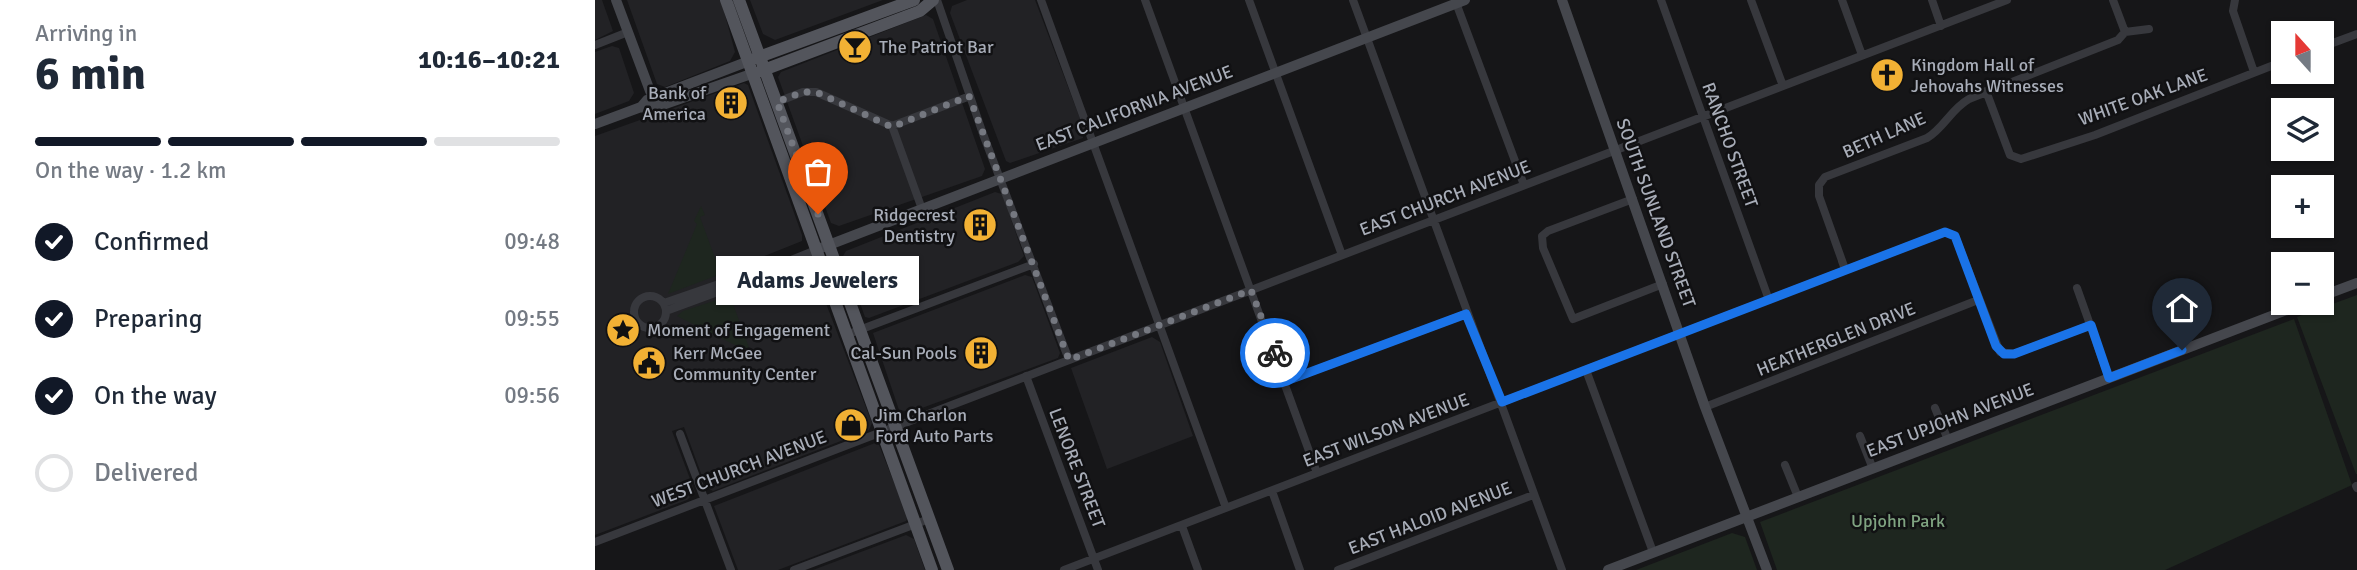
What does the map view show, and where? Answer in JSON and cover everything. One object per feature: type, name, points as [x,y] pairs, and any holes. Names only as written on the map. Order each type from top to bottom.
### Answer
[{"type":"main road","points":[[726,0],[777,102],[948,570]]},
{"type":"main road","points":[[739,0],[816,250],[932,570]]},
{"type":"main road","points":[[757,65],[914,0]]},
{"type":"main road","points":[[757,65],[920,11],[935,0]]},
{"type":"street","points":[[616,0],[650,91],[670,103]]},
{"type":"street","points":[[935,0],[1069,360]]},
{"type":"street","points":[[1041,0],[1226,508]]},
{"type":"street","points":[[1145,0],[1286,381],[1317,473]]},
{"type":"street","points":[[1249,0],[1342,255]]},
{"type":"street","points":[[1353,0],[1562,570]]},
{"type":"street","name":"SOUTH SUNLAND STREET","points":[[1562,0],[1705,407],[1767,570]]},
{"type":"street","name":"RANCHO STREET","points":[[1661,0],[1769,300]]},
{"type":"street","points":[[1751,0],[1783,86]]},
{"type":"street","points":[[1842,0],[1862,55]]},
{"type":"street","points":[[1932,0],[1941,26]]},
{"type":"street","name":"EAST CHURCH AVENUE","points":[[896,426],[2007,0]]},
{"type":"street","points":[[2113,0],[2125,32]]},
{"type":"street","points":[[1459,1],[1524,186]]},
{"type":"street","name":"EAST CALIFORNIA AVENUE","points":[[816,250],[1459,1]]},
{"type":"street","points":[[2235,1],[2233,11],[2254,72]]},
{"type":"street","name":"BETH LANE","points":[[1844,265],[1819,196],[1819,185],[1825,177],[1927,138],[1939,129],[1958,105],[1986,91],[2118,40],[2125,32],[2149,29]]},
{"type":"street","points":[[595,45],[628,33]]},
{"type":"street","points":[[2335,42],[2357,34]]},
{"type":"street","points":[[595,124],[641,107],[647,100],[757,65]]},
{"type":"street","points":[[641,107],[651,109],[670,103],[757,65]]},
{"type":"street","name":"WHITE OAK LANE","points":[[1986,91],[2014,157],[2021,159],[2095,135],[2271,66]]},
{"type":"street","points":[[777,102],[803,92],[816,92],[892,127],[922,209]]},
{"type":"street","points":[[892,127],[969,96]]},
{"type":"street","points":[[1633,199],[1548,231],[1542,236],[1543,242],[1571,317],[1577,319],[1663,285]]},
{"type":"street","name":"EAST WILSON AVENUE","points":[[1064,570],[1769,300],[1844,265],[1945,232],[1953,234],[1978,300]]},
{"type":"street","points":[[665,307],[745,282],[749,277],[816,250]]},
{"type":"street","points":[[846,334],[1034,264]]},
{"type":"street","points":[[2334,292],[2357,283]]},
{"type":"street","points":[[2077,288],[2109,378]]},
{"type":"street","points":[[1978,300],[2000,352],[2011,354],[2091,325]]},
{"type":"street","name":"HEATHERGLEN DRIVE","points":[[1705,407],[1978,300]]},
{"type":"street","points":[[1286,381],[1466,314]]},
{"type":"street","name":"EAST UPJOHN AVENUE","points":[[1608,570],[2274,315]]},
{"type":"street","points":[[1586,370],[1653,552]]},
{"type":"street","name":"LENORE STREET","points":[[1026,376],[1098,570]]},
{"type":"street","points":[[1935,408],[1948,440]]},
{"type":"street","name":"WEST CHURCH AVENUE","points":[[595,542],[896,426]]},
{"type":"street","points":[[680,434],[730,570]]},
{"type":"street","points":[[1860,436],[1873,469]]},
{"type":"street","points":[[1785,464],[1798,497]]},
{"type":"street","points":[[1272,491],[1300,570]]},
{"type":"street","name":"EAST HALOID AVENUE","points":[[1338,570],[1533,495]]},
{"type":"street","points":[[794,570],[929,519]]},
{"type":"street","points":[[1182,526],[1198,570]]},
{"type":"shaded area","points":[[595,0],[602,0],[613,31],[595,40]]},
{"type":"shaded area","points":[[627,0],[721,0],[735,52],[730,61],[665,87],[657,84]]},
{"type":"shaded area","points":[[750,0],[883,0],[775,40],[763,34]]},
{"type":"shaded area","points":[[967,0],[1035,0],[1084,129],[1083,138],[1010,163],[1006,161],[950,13],[952,6]]},
{"type":"shaded area","points":[[926,15],[933,19],[985,169],[982,176],[839,226],[831,223],[778,77],[781,72]]},
{"type":"shaded area","points":[[612,46],[619,48],[634,93],[629,101],[595,114],[595,52]]},
{"type":"shaded area","points":[[744,83],[748,85],[802,241],[747,263],[739,260],[750,287],[812,267],[872,423],[869,430],[713,491],[706,487],[684,427],[672,431],[695,492],[687,500],[595,535],[595,136]]},
{"type":"shaded area","points":[[995,192],[1002,194],[1024,256],[1018,262],[869,318],[865,317],[843,256],[846,251]]},
{"type":"shaded area","points":[[1025,275],[1032,277],[1060,353],[1058,358],[911,412],[899,410],[873,333]]},
{"type":"shaded area","points":[[1152,337],[1160,342],[1193,436],[1107,469],[1071,368]]},
{"type":"shaded area","points":[[875,443],[879,445],[908,517],[906,521],[778,570],[738,570],[714,506]]},
{"type":"shaded area","points":[[906,535],[914,539],[925,570],[813,570]]},
{"type":"green space","points":[[701,206],[705,215],[700,217],[718,266],[723,266],[726,272],[668,294],[697,224],[694,221]]},
{"type":"green space","points":[[735,294],[736,298],[732,301],[751,353],[677,316],[683,311]]},
{"type":"green space","points":[[2357,295],[2357,474],[2297,317],[2334,315],[2334,303]]},
{"type":"green space","name":"Upjohn Park","points":[[2294,319],[2352,485],[2165,570],[1777,570],[1760,522]]},
{"type":"green space","points":[[1732,533],[1745,537],[1757,570],[1636,570]]},
{"type":"way so far","points":[[818,214],[777,102],[803,92],[816,92],[892,127],[969,96],[1069,360],[1251,290],[1275,353]]},
{"type":"place","name":"The Patriot Bar","points":[[855,47]]},
{"type":"place","name":"Kingdom Hall of Jehovahs Witnesses","points":[[1887,75]]},
{"type":"place","name":"Bank of America","points":[[731,103]]},
{"type":"place","name":"Adams Jewelers","points":[[818,214]]},
{"type":"place","name":"Ridgecrest Dentistry","points":[[980,225]]},
{"type":"place","name":"Moment of Engagement","points":[[623,330]]},
{"type":"place","name":"Cal-Sun Pools","points":[[981,353]]},
{"type":"place","name":"Kerr McGee Community Center","points":[[649,363]]},
{"type":"place","name":"Jim Charlon Ford Auto Parts","points":[[851,425]]},
{"type":"route","points":[[1275,353],[1286,381],[1466,314],[1502,402],[1945,232],[1955,236],[1996,346],[2004,354],[2014,354],[2091,325],[2109,378],[2182,350]]}]
